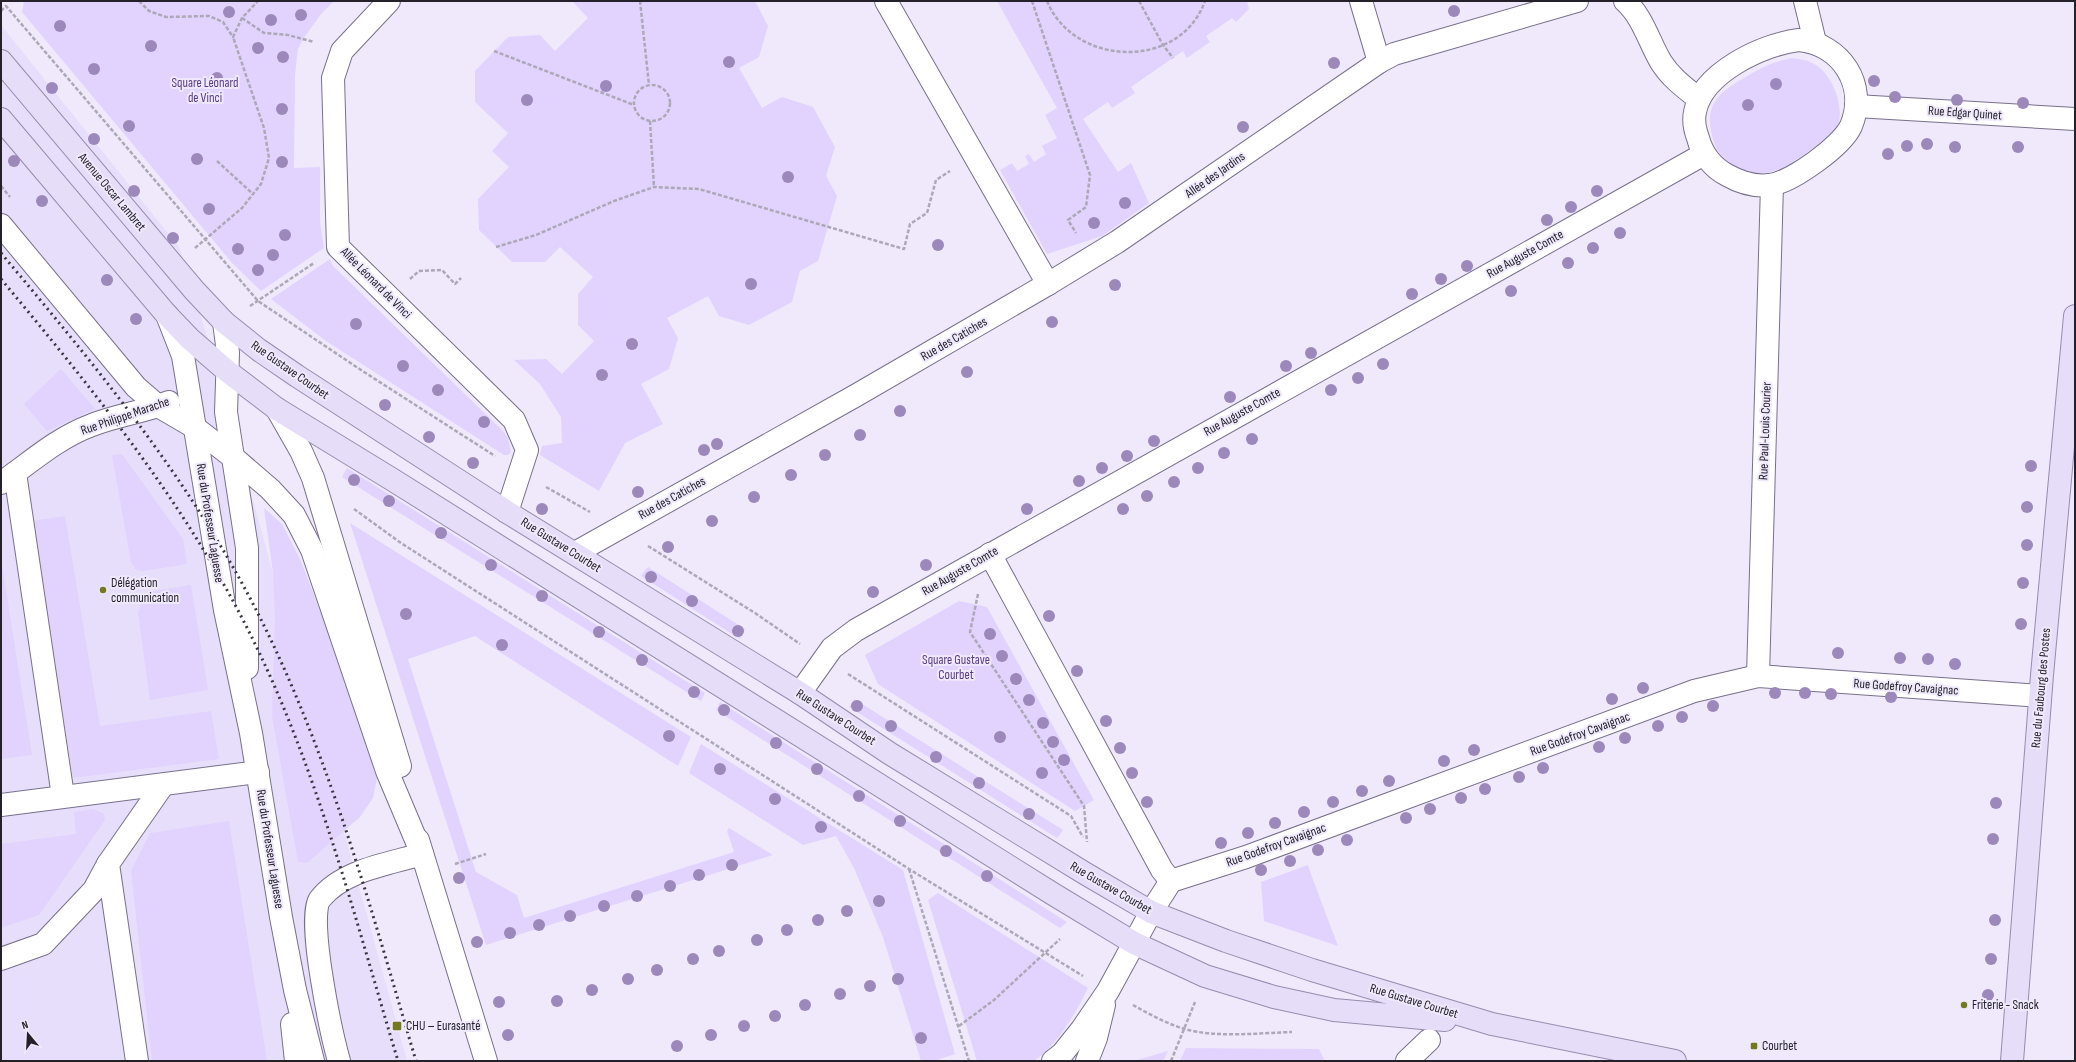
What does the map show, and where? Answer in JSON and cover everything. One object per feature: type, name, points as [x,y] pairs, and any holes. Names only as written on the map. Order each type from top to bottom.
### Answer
[{"type":"main road","name":"Avenue Oscar Lambret","points":[[1,61],[172,264],[224,322]]},
{"type":"main road","points":[[1,119],[166,314],[190,339],[227,371]]},
{"type":"main road","name":"Rue du Faubourg des Postes","points":[[2012,1061],[2040,696],[2075,316]]},
{"type":"main road","name":"Rue Gustave Courbet","points":[[224,322],[259,350],[297,376],[507,512],[800,693],[930,778],[1102,884],[1151,912],[1222,940],[1312,970],[1492,1024],[1675,1061]]},
{"type":"main road","name":"Rue Gustave Courbet","points":[[227,371],[277,409],[393,480],[1053,894],[1134,943],[1205,976],[1303,1004],[1334,1010],[1492,1024]]},
{"type":"street","name":"Allée Léonard de Vinci","points":[[389,1],[342,51],[333,78],[338,247],[514,420],[527,450],[507,512]]},
{"type":"street","points":[[886,1],[1048,284]]},
{"type":"street","points":[[1361,1],[1379,62]]},
{"type":"street","name":"Allée des Jardins","points":[[1048,284],[1092,259],[1379,62],[1394,54],[1516,9],[1577,1]]},
{"type":"street","points":[[1625,1],[1641,20],[1662,64],[1675,80],[1699,99]]},
{"type":"street","points":[[1805,1],[1815,42]]},
{"type":"street","points":[[1782,42],[1815,42],[1838,56],[1852,81],[1856,106],[1851,125],[1845,136],[1817,161],[1789,178],[1772,185],[1753,186],[1740,182],[1724,174],[1704,154],[1694,125],[1695,112],[1699,99],[1717,76],[1766,48],[1782,42]]},
{"type":"street","name":"Rue Edgar Quinet","points":[[1856,106],[2075,119]]},
{"type":"street","name":"Rue Auguste Comte","points":[[800,693],[832,648],[856,630],[1704,154]]},
{"type":"street","name":"Rue Paul-Louis Courier","points":[[1758,676],[1772,185]]},
{"type":"street","points":[[1,226],[136,387],[158,406],[194,427],[234,458],[270,489],[294,515],[312,550],[387,771],[422,854]]},
{"type":"street","name":"Rue des Catiches","points":[[575,554],[855,396],[1048,284]]},
{"type":"street","name":"Rue du Professeur Laguesse","points":[[166,314],[183,356],[225,610],[251,733],[281,917],[295,990],[313,1061]]},
{"type":"street","name":"Rue du Professeur Laguesse","points":[[224,322],[228,342],[226,412],[247,548],[246,636],[251,733]]},
{"type":"street","name":"Rue Philippe Marache","points":[[8,478],[54,443],[93,425],[158,406],[181,396],[188,389]]},
{"type":"street","points":[[277,409],[301,451],[313,478],[394,744],[422,854],[486,1061]]},
{"type":"street","points":[[8,478],[63,796]]},
{"type":"street","points":[[990,554],[1151,851],[1171,881],[1151,912],[1108,991],[1082,1030],[1062,1054],[1053,1061]]},
{"type":"street","name":"Rue Godefroy Cavaignac","points":[[1171,881],[1246,857],[1694,691],[1758,676],[2040,696]]},
{"type":"street","points":[[1,805],[258,772]]},
{"type":"street","points":[[1,959],[43,944],[94,890],[108,864],[163,785]]},
{"type":"street","points":[[339,1061],[327,1012],[316,934],[316,910],[319,901],[327,891],[343,880],[359,872],[422,854]]},
{"type":"street","points":[[108,864],[137,1061]]},
{"type":"street","points":[[281,917],[316,910]]},
{"type":"street","name":"Rue du Professeur Laguesse","points":[[281,917],[296,1061]]},
{"type":"street","points":[[1087,1061],[1096,1038],[1108,991]]},
{"type":"street","points":[[1407,1061],[1429,1040]]},
{"type":"path","points":[[139,1],[149,11],[166,17],[209,16],[223,22],[233,37],[264,128],[269,158],[261,184],[242,208],[220,228],[172,264]]},
{"type":"path","points":[[233,37],[242,18],[258,1]]},
{"type":"path","points":[[640,1],[649,85]]},
{"type":"path","points":[[1032,1],[1090,175],[1086,207],[1068,220],[1092,259]]},
{"type":"path","points":[[1047,1],[1062,26],[1084,42],[1110,52],[1137,53],[1163,45],[1186,30],[1203,8],[1205,1]]},
{"type":"path","points":[[1139,1],[1163,45],[1173,58]]},
{"type":"path","points":[[1,11],[6,6]]},
{"type":"path","points":[[242,18],[264,33],[288,35],[342,51]]},
{"type":"path","points":[[494,51],[634,105]]},
{"type":"path","points":[[656,84],[667,91],[671,102],[667,114],[656,120],[650,121],[639,115],[634,105],[636,94],[644,86],[649,85],[656,84]]},
{"type":"path","points":[[650,121],[654,187]]},
{"type":"path","points":[[496,247],[536,235],[614,201],[654,187],[699,189],[904,249],[910,224],[928,213],[936,180],[975,157]]},
{"type":"path","points":[[217,161],[253,194]]},
{"type":"path","points":[[224,322],[338,247]]},
{"type":"path","points":[[352,507],[401,543],[909,869],[1147,1014],[1185,1029],[1240,1034],[1297,1032]]},
{"type":"path","points":[[990,554],[975,604],[970,632],[1084,806],[1088,844]]},
{"type":"path","points":[[909,869],[969,1061]]},
{"type":"path","points":[[959,1026],[994,1000],[1060,939]]},
{"type":"path","points":[[1171,1061],[1195,1001]]},
{"type":"shaded area","points":[[1,25],[179,247],[215,362],[407,1061],[1,1061]]},
{"type":"green space","name":"Square Léonard de Vinci","points":[[24,1],[334,1],[321,14],[303,39],[298,49],[295,75],[294,168],[320,167],[320,223],[324,248],[261,291],[233,264],[22,12]]},
{"type":"green space","points":[[572,1],[755,1],[768,26],[759,57],[739,68],[762,108],[782,97],[813,107],[835,147],[826,176],[837,196],[818,261],[800,271],[792,302],[749,325],[719,316],[708,296],[667,318],[678,338],[669,369],[641,384],[663,424],[625,443],[599,491],[540,455],[542,446],[562,443],[561,417],[540,384],[514,360],[546,359],[562,374],[594,341],[578,325],[578,294],[593,277],[560,247],[545,262],[512,262],[479,230],[478,199],[509,167],[492,151],[508,133],[475,102],[475,71],[508,37],[540,35],[555,51],[588,18]]},
{"type":"green space","points":[[997,1],[1247,1],[1249,9],[1236,22],[1232,18],[1206,36],[1210,42],[1187,58],[1183,51],[1131,87],[1135,93],[1112,108],[1108,102],[1083,119],[1118,172],[1131,163],[1149,203],[1102,236],[1047,254],[1000,170],[1012,163],[1017,171],[1029,164],[1025,156],[1029,154],[1034,162],[1046,154],[1042,146],[1057,138],[1045,115],[1057,108]]},
{"type":"green space","points":[[1791,58],[1812,63],[1821,69],[1832,83],[1836,92],[1840,111],[1837,127],[1832,134],[1822,142],[1785,166],[1766,173],[1756,174],[1735,168],[1726,162],[1715,145],[1710,124],[1712,107],[1721,94],[1735,83],[1766,66]]},
{"type":"green space","points":[[330,259],[333,266],[504,432],[508,438],[511,452],[508,455],[504,455],[326,341],[271,299]]},
{"type":"green space","points":[[61,369],[95,409],[47,431],[24,404]]},
{"type":"green space","points":[[122,454],[183,539],[187,564],[143,571],[136,570],[131,562],[112,455]]},
{"type":"green space","points":[[347,468],[705,693],[701,701],[342,477]]},
{"type":"green space","points":[[264,508],[282,524],[300,559],[329,634],[377,778],[373,798],[360,817],[307,863],[298,862],[272,716],[275,617],[273,573]]},
{"type":"green space","points":[[65,516],[100,726],[211,711],[219,759],[73,778],[32,521]]},
{"type":"green space","points":[[350,523],[691,737],[678,766],[475,636],[408,659],[476,872],[517,895],[524,918],[734,852],[727,831],[729,828],[773,855],[486,945]]},
{"type":"green space","points":[[1,558],[32,755],[1,759]]},
{"type":"green space","points":[[648,567],[745,629],[740,639],[641,576]]},
{"type":"green space","points":[[191,585],[208,690],[150,700],[138,613],[143,599],[154,591]]},
{"type":"green space","name":"Square Gustave Courbet","points":[[959,601],[987,607],[1094,800],[1075,811],[878,684],[865,655]]},
{"type":"green space","points":[[854,699],[1063,830],[1057,838],[849,707]]},
{"type":"green space","points":[[720,702],[1067,922],[1060,928],[716,710]]},
{"type":"green space","points":[[701,744],[903,870],[955,1054],[934,1061],[921,1061],[883,937],[854,868],[836,836],[803,845],[689,773]]},
{"type":"green space","points":[[94,809],[104,814],[105,820],[39,915],[1,928],[1,844],[76,834],[74,812]]},
{"type":"green space","points":[[229,821],[267,1061],[152,1061],[131,871],[150,833]]},
{"type":"green space","points":[[1308,865],[1338,946],[1264,921],[1261,882]]},
{"type":"green space","points":[[938,893],[1088,988],[1066,1028],[1051,1046],[1034,1061],[977,1061],[928,900]]},
{"type":"green space","points":[[1186,1048],[1319,1049],[1325,1061],[1180,1061]]},
{"type":"green space","points":[[1168,1051],[1163,1061],[1134,1061]]},
{"type":"railway","points":[[1,253],[99,372],[161,454],[217,540],[243,585],[272,642],[321,758],[362,878],[416,1061]]},
{"type":"railway","points":[[1,279],[107,410],[173,502],[203,549],[257,648],[300,748],[318,800],[352,904],[398,1061]]},
{"type":"place","name":"Délégation communication","points":[[103,590]]},
{"type":"place","name":"Friterie - Snack","points":[[1964,1005]]},
{"type":"place","name":"CHU – Eurasanté","points":[[397,1026]]},
{"type":"place","name":"Courbet","points":[[1754,1046]]}]
